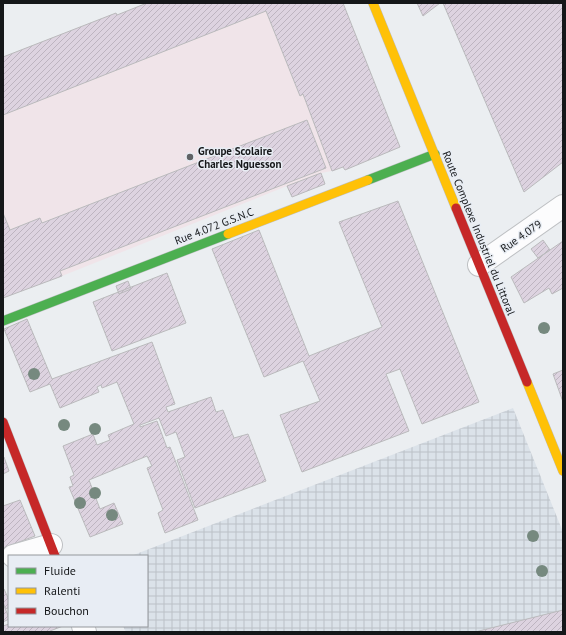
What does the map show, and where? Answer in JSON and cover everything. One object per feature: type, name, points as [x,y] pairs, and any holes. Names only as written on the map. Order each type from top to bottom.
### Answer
[{"type":"street","name":"Route Complexe Industriel du Littoral","points":[[373,3],[563,472]]},
{"type":"street","name":"Rue 4.072 G.S.N.C","points":[[3,321],[434,154]]},
{"type":"street","name":"Rue 4.079","points":[[479,265],[563,206]]},
{"type":"street","points":[[3,422],[53,550],[20,555]]},
{"type":"shaded area","name":"Groupe Scolaire Charles Nguesson","points":[[147,3],[343,3],[400,147],[345,170],[343,167],[321,173],[325,184],[292,197],[287,186],[3,298],[3,57],[116,13],[117,15]]},
{"type":"shaded area","points":[[513,408],[563,532],[563,632],[126,632],[124,627],[148,627],[148,555],[134,555]]},
{"type":"building","points":[[147,3],[343,3],[400,147],[345,170],[343,167],[332,171],[303,94],[300,96],[266,11],[3,115],[3,57],[116,13],[117,15]]},
{"type":"building","points":[[417,3],[440,3],[423,16]]},
{"type":"building","points":[[443,3],[562,3],[563,162],[524,192]]},
{"type":"building","points":[[307,120],[326,168],[60,271],[62,276],[3,298],[3,213],[10,230],[40,218],[42,223]]},
{"type":"building","points":[[321,173],[325,184],[292,197],[287,186]]},
{"type":"building","points":[[398,201],[479,402],[422,424],[400,369],[386,374],[409,431],[302,472],[280,415],[320,401],[303,361],[264,377],[212,249],[259,230],[309,356],[382,327],[339,222]]},
{"type":"building","points":[[543,240],[550,250],[538,258],[531,249]]},
{"type":"building","points":[[563,241],[563,288],[552,294],[549,288],[524,303],[511,277]]},
{"type":"building","points":[[167,273],[186,323],[112,351],[93,302]]},
{"type":"building","points":[[128,281],[131,289],[119,294],[116,286]]},
{"type":"building","points":[[27,319],[52,379],[152,342],[175,404],[166,407],[168,412],[211,397],[216,412],[223,410],[234,438],[248,434],[266,481],[195,508],[177,460],[185,457],[176,432],[166,436],[159,418],[140,425],[140,427],[157,421],[167,448],[170,447],[198,520],[165,533],[158,513],[163,510],[147,468],[152,466],[147,456],[89,480],[100,509],[114,503],[123,524],[90,537],[69,487],[73,486],[70,477],[74,475],[63,446],[93,434],[97,445],[110,440],[108,435],[134,424],[117,382],[102,388],[101,385],[97,387],[99,392],[60,408],[50,384],[30,392],[4,329]]},
{"type":"building","points":[[563,370],[563,402],[553,374]]},
{"type":"building","points":[[4,457],[9,471],[3,474],[3,458]]},
{"type":"building","points":[[20,500],[35,536],[3,548],[3,506]]},
{"type":"building","points":[[4,589],[8,598],[8,608],[6,609],[3,603]]},
{"type":"building","points":[[3,603],[8,620],[3,622]]},
{"type":"building","points":[[563,610],[563,632],[475,632]]},
{"type":"building","points":[[8,624],[8,627],[60,627],[50,631],[51,632],[3,632],[3,626]]},
{"type":"traffic: fast","points":[[368,180],[435,154]]},
{"type":"traffic: fast","points":[[3,321],[228,234]]},
{"type":"traffic: slow","points":[[373,3],[456,208]]},
{"type":"traffic: slow","points":[[228,234],[368,180]]},
{"type":"traffic: slow","points":[[527,382],[563,471]]},
{"type":"traffic: jam","points":[[456,208],[527,382]]},
{"type":"traffic: jam","points":[[3,422],[55,555]]},
{"type":"place","name":"Groupe Scolaire Charles Nguesson","points":[[190,157]]}]
